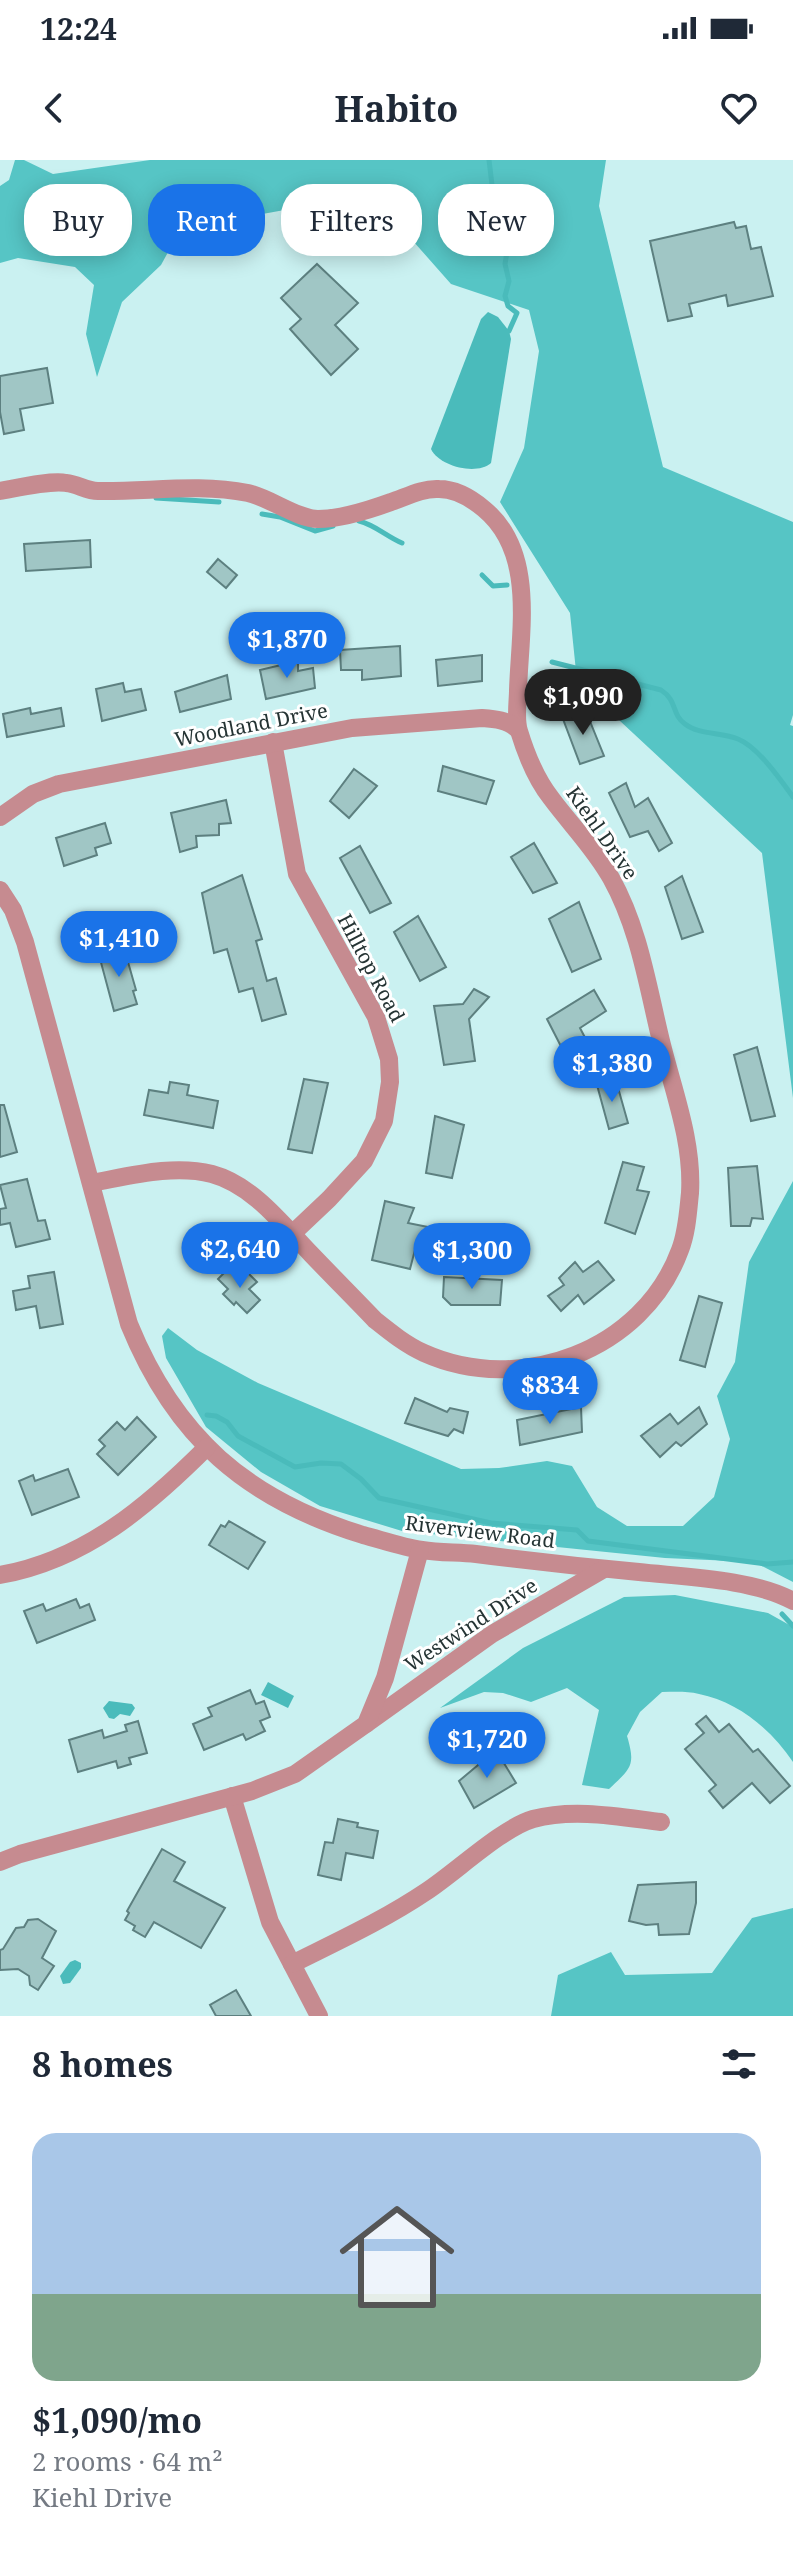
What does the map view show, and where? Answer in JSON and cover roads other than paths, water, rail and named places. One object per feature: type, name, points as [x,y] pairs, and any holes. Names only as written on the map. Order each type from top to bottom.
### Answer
[{"type":"street","name":"Kiehl Drive","points":[[0,491],[65,482],[92,492],[179,487],[246,493],[314,520],[379,507],[427,489],[442,489],[457,492],[482,507],[494,519],[507,538],[519,569],[517,729],[535,774],[602,864],[626,907],[636,934],[686,1138],[690,1188],[686,1228],[670,1272],[647,1306],[625,1327],[599,1345],[575,1356],[544,1366],[498,1370],[451,1363],[424,1353],[400,1339],[375,1320],[247,1191],[227,1179],[187,1170],[91,1183]]},
{"type":"street","name":"Woodland Drive","points":[[0,817],[33,794],[59,784],[352,728],[458,718],[501,720],[517,729]]},
{"type":"street","name":"Hilltop Road","points":[[273,742],[297,874],[376,1017],[390,1071],[388,1106],[374,1145],[364,1161],[329,1199],[292,1234]]},
{"type":"street","name":"Riverview Road","points":[[0,890],[13,910],[25,942],[129,1324],[145,1362],[185,1422],[207,1447],[258,1488],[287,1505],[342,1528],[420,1550],[713,1580],[773,1591],[793,1601]]},
{"type":"street","points":[[0,1575],[44,1564],[91,1543],[140,1510],[207,1447]]},
{"type":"street","name":"Westwind Drive","points":[[366,1724],[389,1665],[420,1550]]},
{"type":"street","name":"Westwind Drive","points":[[0,1862],[232,1796],[295,1774],[492,1634],[604,1569]]},
{"type":"street","points":[[232,1796],[270,1922],[319,2016]]},
{"type":"street","points":[[292,1964],[402,1908],[523,1823],[578,1814],[661,1822]]},
{"type":"waterway","points":[[489,160],[496,218],[503,226],[504,243],[508,246],[505,264],[509,281],[505,296],[508,306],[517,313],[509,331]]},
{"type":"waterway","points":[[156,498],[219,502]]},
{"type":"waterway","points":[[262,514],[280,517],[315,531],[333,526]]},
{"type":"waterway","points":[[359,521],[402,543]]},
{"type":"waterway","points":[[482,575],[493,586],[507,585]]},
{"type":"waterway","points":[[552,662],[661,690],[670,699],[681,720],[691,728],[746,743],[768,764],[793,797]]},
{"type":"waterway","points":[[207,1415],[227,1422],[238,1436],[295,1467],[341,1464],[379,1498],[491,1523],[577,1530],[588,1541],[767,1564],[793,1562]]},
{"type":"waterway","points":[[782,1614],[793,1626]]}]
